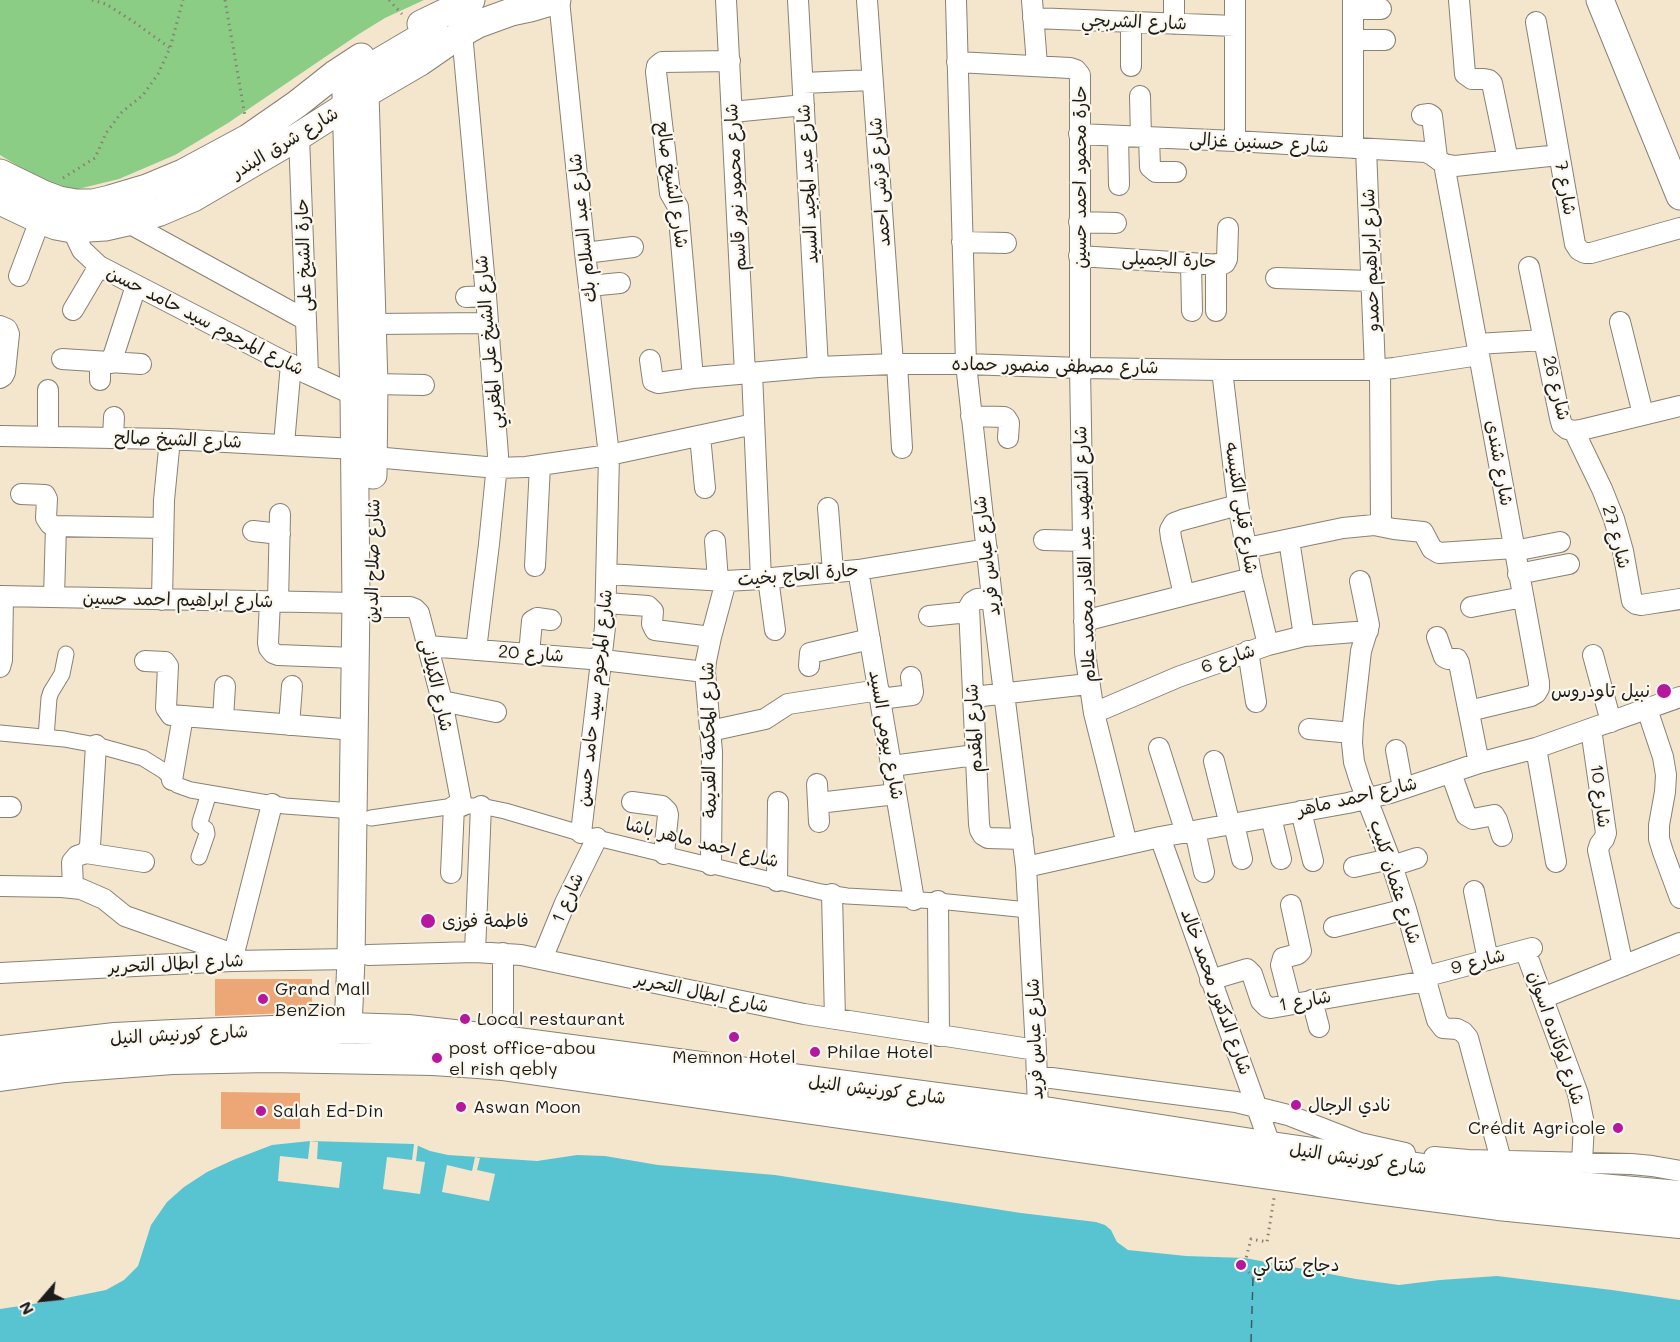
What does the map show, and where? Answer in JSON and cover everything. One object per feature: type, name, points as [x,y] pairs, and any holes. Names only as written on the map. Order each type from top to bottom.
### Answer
[{"type":"main road","name":"شارع شرق البندر","points":[[0,201],[42,207],[59,200],[93,203],[147,188],[183,173],[248,138],[335,74],[412,28],[471,0]]},
{"type":"main road","name":"شارع شرق البندر","points":[[0,173],[42,207],[56,226],[88,229],[127,222],[160,212],[193,198],[299,136],[420,62],[462,33],[518,6],[530,8],[558,0]]},
{"type":"main road","points":[[1600,0],[1680,196]]},
{"type":"main road","points":[[356,100],[348,85],[357,75],[418,39],[438,16]]},
{"type":"main road","name":"شارع صلاح الدين","points":[[356,100],[372,324],[364,390]]},
{"type":"main road","name":"شارع صلاح الدين","points":[[356,100],[364,390],[364,605],[358,1028]]},
{"type":"main road","name":"شارع صلاح الدين","points":[[362,814],[355,730],[355,658],[364,605]]},
{"type":"main road","points":[[269,1057],[292,1046],[344,1041],[358,1028]]},
{"type":"main road","name":"شارع كورنيش النيل","points":[[0,1051],[115,1038],[358,1028],[408,1030],[1038,1110],[1500,1180],[1680,1196]]},
{"type":"main road","name":"شارع كورنيش النيل","points":[[0,1076],[65,1067],[172,1059],[269,1057],[433,1060],[502,1065],[1311,1180],[1498,1205],[1680,1223]]},
{"type":"street","name":"شارع عبد السلام بك","points":[[558,0],[609,455]]},
{"type":"street","name":"شارع محمود نور قاسم","points":[[726,0],[748,374],[754,424],[764,579],[776,630]]},
{"type":"street","name":"شارع عبد المجيد السيد","points":[[798,0],[818,367]]},
{"type":"street","name":"شارع قرشى احمد","points":[[867,0],[902,448]]},
{"type":"street","name":"شارع عباس فريد","points":[[956,0],[966,364],[992,598],[1026,867],[1038,1110]]},
{"type":"street","points":[[1174,0],[1174,24]]},
{"type":"street","points":[[1235,0],[1235,141]]},
{"type":"street","points":[[1459,0],[1465,74],[1472,79],[1489,80],[1492,83],[1508,160]]},
{"type":"street","points":[[1353,4],[1381,9]]},
{"type":"street","name":"شارع ابراهيم حمدو","points":[[1353,4],[1360,149],[1378,370],[1381,526]]},
{"type":"street","points":[[1033,9],[1037,65]]},
{"type":"street","name":"شارع الشربجي","points":[[1033,9],[1131,22],[1235,26]]},
{"type":"street","points":[[1131,22],[1131,66]]},
{"type":"street","name":"شارع 7","points":[[1536,22],[1575,244],[1579,250],[1591,253],[1680,228]]},
{"type":"street","name":"شارع الشيخ على المغربي","points":[[462,33],[497,446],[497,468],[476,650]]},
{"type":"street","points":[[1353,40],[1385,40]]},
{"type":"street","name":"شارع الشيخ صالح","points":[[693,378],[678,207],[670,193],[656,72],[657,66],[662,62],[730,61]]},
{"type":"street","name":"حارة محمود احمد حسين","points":[[957,62],[1070,68],[1076,70],[1080,75],[1080,368]]},
{"type":"street","points":[[803,83],[872,80]]},
{"type":"street","points":[[1140,96],[1150,167],[1156,172],[1176,172]]},
{"type":"street","points":[[732,112],[804,105]]},
{"type":"street","name":"شارع شندى","points":[[1422,115],[1432,116],[1478,349],[1539,682],[1539,688],[1531,696],[1469,711]]},
{"type":"street","name":"شارع حسنين غزالى","points":[[1079,134],[1426,152],[1455,166],[1559,154]]},
{"type":"street","name":"حارة الشيخ على","points":[[284,444],[306,321],[299,136]]},
{"type":"street","points":[[1118,136],[1119,185]]},
{"type":"street","points":[[20,276],[42,207]]},
{"type":"street","points":[[127,222],[306,321]]},
{"type":"street","points":[[1079,222],[1116,223]]},
{"type":"street","name":"حارة الجميلى","points":[[1079,256],[1221,265],[1227,259],[1228,228]]},
{"type":"street","name":"شارع المرحوم سيد حامد حسن","points":[[72,229],[82,250],[99,266],[299,369],[364,390]]},
{"type":"street","points":[[962,242],[1006,243]]},
{"type":"street","points":[[585,253],[633,247]]},
{"type":"street","points":[[1191,263],[1192,311]]},
{"type":"street","points":[[1216,264],[1216,311]]},
{"type":"street","points":[[73,310],[99,266]]},
{"type":"street","name":"شارع 26","points":[[1529,267],[1562,425],[1574,431],[1680,406]]},
{"type":"street","points":[[1276,278],[1371,281]]},
{"type":"street","points":[[589,286],[620,283]]},
{"type":"street","points":[[104,368],[136,286]]},
{"type":"street","points":[[466,297],[486,296]]},
{"type":"street","points":[[1620,322],[1643,414]]},
{"type":"street","points":[[372,324],[488,323]]},
{"type":"street","points":[[0,326],[7,328],[9,334],[5,372],[0,378]]},
{"type":"street","name":"شارع مصطفى منصور حماده","points":[[650,360],[652,378],[655,383],[818,367],[895,364],[1222,370],[1378,370],[1478,349],[1544,340]]},
{"type":"street","points":[[62,359],[104,368],[141,364]]},
{"type":"street","name":"شارع الشهيد عبد القادر محمد علام","points":[[1080,368],[1084,621],[1088,684],[1127,844]]},
{"type":"street","name":"شارع قبلى الكنيسه","points":[[1222,370],[1238,505],[1252,579],[1268,645]]},
{"type":"street","points":[[364,390],[424,385]]},
{"type":"street","points":[[48,390],[48,437]]},
{"type":"street","points":[[971,416],[1006,418],[1009,423],[1008,438]]},
{"type":"street","points":[[113,438],[114,417]]},
{"type":"street","name":"شارع الشيخ صالح","points":[[0,436],[170,438],[284,444],[512,468],[609,455],[754,424]]},
{"type":"street","name":"شارع 27","points":[[1574,431],[1614,519],[1632,601],[1641,605],[1680,599]]},
{"type":"street","points":[[700,436],[705,488]]},
{"type":"street","points":[[162,600],[163,528],[170,438]]},
{"type":"street","name":"شارع المرحوم سيد حامد حسن","points":[[589,835],[606,603],[609,455]]},
{"type":"street","points":[[535,566],[540,465]]},
{"type":"street","points":[[21,494],[45,495],[47,521],[56,526],[163,528]]},
{"type":"street","points":[[1184,595],[1171,538],[1170,530],[1174,523],[1238,505]]},
{"type":"street","points":[[828,508],[833,572]]},
{"type":"street","points":[[280,514],[269,648],[278,655],[355,658]]},
{"type":"street","points":[[1246,548],[1343,528],[1374,525],[1423,532],[1432,549],[1439,553],[1514,549],[1560,542]]},
{"type":"street","points":[[54,597],[56,526]]},
{"type":"street","points":[[253,531],[280,534]]},
{"type":"street","points":[[1044,540],[1083,541]]},
{"type":"street","points":[[1289,540],[1304,636]]},
{"type":"street","name":"شارع المحكمة القديمة","points":[[711,866],[712,752],[705,672],[722,580],[715,542]]},
{"type":"street","name":"حارة الحاج بخيت","points":[[607,574],[722,580],[764,579],[858,570],[987,549]]},
{"type":"street","points":[[1518,574],[1569,564]]},
{"type":"street","name":"شارع بيومى السيد","points":[[858,570],[914,900]]},
{"type":"street","points":[[1084,621],[1252,579]]},
{"type":"street","name":"شارع عثمان كليب","points":[[1360,581],[1369,619],[1368,631],[1361,651],[1352,734],[1354,762],[1359,781],[1391,862],[1439,1024],[1443,1028],[1457,1029],[1468,1038],[1501,1160]]},
{"type":"street","points":[[0,667],[2,660],[2,596]]},
{"type":"street","name":"شارع ابراهيم احمد حسين","points":[[2,596],[364,605]]},
{"type":"street","points":[[1471,607],[1523,597]]},
{"type":"street","points":[[929,616],[969,612],[972,602],[977,599],[992,598]]},
{"type":"street","points":[[606,603],[648,606],[652,611],[652,624],[655,630],[711,638]]},
{"type":"street","name":"شارع الكيلانى","points":[[364,605],[410,607],[419,613],[466,806],[451,873]]},
{"type":"street","name":"شارع المقدم","points":[[969,612],[980,830],[988,838],[1023,839]]},
{"type":"street","points":[[529,654],[532,621],[537,618],[551,620]]},
{"type":"street","name":"شارع 6","points":[[1094,713],[1178,677],[1268,645],[1304,636],[1368,631]]},
{"type":"street","points":[[1437,637],[1444,657],[1458,661],[1479,763]]},
{"type":"street","points":[[809,666],[808,654],[810,653],[870,639]]},
{"type":"street","name":"شارع 20","points":[[428,646],[603,660],[705,672]]},
{"type":"street","points":[[1248,651],[1256,702]]},
{"type":"street","points":[[46,737],[49,698],[62,674],[66,654]]},
{"type":"street","points":[[1593,654],[1611,722]]},
{"type":"street","points":[[145,661],[165,662],[168,666],[166,708],[171,715],[355,730]]},
{"type":"street","points":[[710,731],[765,719],[783,705],[788,704],[880,695],[912,695],[914,692],[911,677]]},
{"type":"street","points":[[973,697],[1088,684]]},
{"type":"street","points":[[223,719],[225,686]]},
{"type":"street","points":[[289,725],[292,686]]},
{"type":"street","name":"شارع احمد ماهر","points":[[1026,867],[1160,837],[1367,798],[1536,748],[1680,697]]},
{"type":"street","points":[[442,701],[496,712]]},
{"type":"street","points":[[1647,709],[1665,766],[1666,783],[1671,798],[1659,825],[1659,839],[1675,868],[1680,898]]},
{"type":"street","points":[[172,780],[183,716]]},
{"type":"street","points":[[1309,729],[1352,734]]},
{"type":"street","name":"شارع 10","points":[[1591,729],[1606,833],[1598,850],[1623,966]]},
{"type":"street","name":"شارع احمد ماهر باشا","points":[[0,733],[64,738],[96,745],[143,758],[164,771],[184,788],[272,804],[362,814],[466,806],[505,811],[711,866],[832,894],[1028,909]]},
{"type":"street","points":[[86,853],[90,846],[96,745]]},
{"type":"street","points":[[1159,748],[1204,872]]},
{"type":"street","points":[[1536,748],[1556,862]]},
{"type":"street","points":[[1396,750],[1403,788]]},
{"type":"street","points":[[892,766],[975,755]]},
{"type":"street","points":[[1214,761],[1242,859]]},
{"type":"street","points":[[1451,772],[1466,815],[1473,819],[1494,815],[1502,836]]},
{"type":"street","points":[[199,857],[207,834],[200,822],[209,793]]},
{"type":"street","points":[[818,803],[896,794]]},
{"type":"street","points":[[632,802],[665,808],[668,816],[664,854]]},
{"type":"street","points":[[777,881],[778,802]]},
{"type":"street","points":[[0,886],[73,888],[90,892],[104,899],[125,916],[233,958],[272,804]]},
{"type":"street","points":[[466,806],[475,952]]},
{"type":"street","points":[[1301,811],[1313,861]]},
{"type":"street","points":[[1271,817],[1281,859]]},
{"type":"street","name":"شارع 1","points":[[542,959],[589,835]]},
{"type":"street","name":"شارع الدكتور محمد خالد","points":[[1160,837],[1271,1147]]},
{"type":"street","points":[[73,888],[72,862],[77,856],[86,853],[144,862]]},
{"type":"street","points":[[1354,867],[1417,858]]},
{"type":"street","points":[[1474,891],[1488,960]]},
{"type":"street","points":[[832,894],[835,1019]]},
{"type":"street","points":[[938,901],[939,1036]]},
{"type":"street","points":[[1291,905],[1301,951],[1283,958],[1281,965],[1291,1004]]},
{"type":"street","points":[[1334,927],[1406,909]]},
{"type":"street","points":[[1543,998],[1680,943]]},
{"type":"street","name":"شارع 9","points":[[1425,979],[1528,949]]},
{"type":"street","name":"شارع لوكانده اسوان","points":[[1528,949],[1578,1094],[1584,1124],[1582,1162]]},
{"type":"street","points":[[503,953],[503,1041]]},
{"type":"street","name":"شارع ابطال التحرير","points":[[0,973],[233,958],[503,953],[542,959],[771,1008],[1036,1050]]},
{"type":"street","name":"شارع 1","points":[[1210,980],[1247,969],[1252,974],[1264,1005],[1271,1008],[1425,979]]},
{"type":"street","points":[[1312,1000],[1318,1027]]},
{"type":"street","points":[[1036,1077],[1236,1102],[1288,1115],[1360,1143],[1432,1157],[1582,1162],[1652,1166],[1680,1171]]},
{"type":"path","points":[[92,0],[106,4],[170,48]]},
{"type":"path","points":[[42,207],[62,179],[95,158],[106,133],[122,112],[143,95],[158,74],[170,48],[183,0]]},
{"type":"path","points":[[225,0],[248,138]]},
{"type":"path","points":[[1253,1278],[1244,1266],[1251,1239],[1267,1242],[1273,1202]]},
{"type":"green space","points":[[0,0],[424,0],[385,18],[359,34],[228,123],[175,155],[119,179],[74,190],[41,180],[0,155]]},
{"type":"water","points":[[310,1141],[414,1144],[448,1155],[537,1161],[577,1155],[605,1156],[658,1165],[775,1175],[1021,1213],[1096,1222],[1111,1230],[1117,1242],[1128,1250],[1186,1256],[1245,1258],[1399,1285],[1497,1276],[1612,1290],[1680,1300],[1680,1342],[0,1342],[0,1309],[106,1290],[124,1280],[138,1266],[151,1225],[167,1202],[207,1172],[272,1145]]},
{"type":"pier","points":[[310,1141],[318,1142],[317,1159],[342,1162],[339,1188],[278,1181],[280,1156],[308,1159]]},
{"type":"pier","points":[[414,1144],[418,1144],[416,1161],[425,1162],[420,1194],[383,1189],[387,1157],[412,1160]]},
{"type":"pier","points":[[475,1157],[480,1158],[477,1170],[495,1174],[489,1201],[442,1192],[447,1165],[472,1171]]},
{"type":"building","name":"Grand Mall BenZion","points":[[215,979],[312,979],[312,1012],[215,1016]]},
{"type":"building","name":"Salah Ed-Din","points":[[221,1092],[300,1093],[300,1129],[221,1129]]},
{"type":"ferry route","points":[[1251,1342],[1253,1278]]},
{"type":"place","name":"نبيل تاودروس","points":[[1664,691]]},
{"type":"place","name":"فاطمة فوزى","points":[[428,921]]},
{"type":"place","name":"Grand Mall BenZion","points":[[263,999]]},
{"type":"place","name":"Local restaurant","points":[[465,1019]]},
{"type":"place","name":"Memnon Hotel","points":[[734,1037]]},
{"type":"place","name":"Philae Hotel","points":[[815,1052]]},
{"type":"place","name":"post office-abou el rish qebly","points":[[437,1058]]},
{"type":"place","name":"نادي الرجال","points":[[1296,1105]]},
{"type":"place","name":"Aswan Moon","points":[[461,1107]]},
{"type":"place","name":"Salah Ed-Din","points":[[261,1111]]},
{"type":"place","name":"Crédit Agricole","points":[[1618,1128]]},
{"type":"place","name":"دجاج كنتاكي","points":[[1241,1265]]}]
